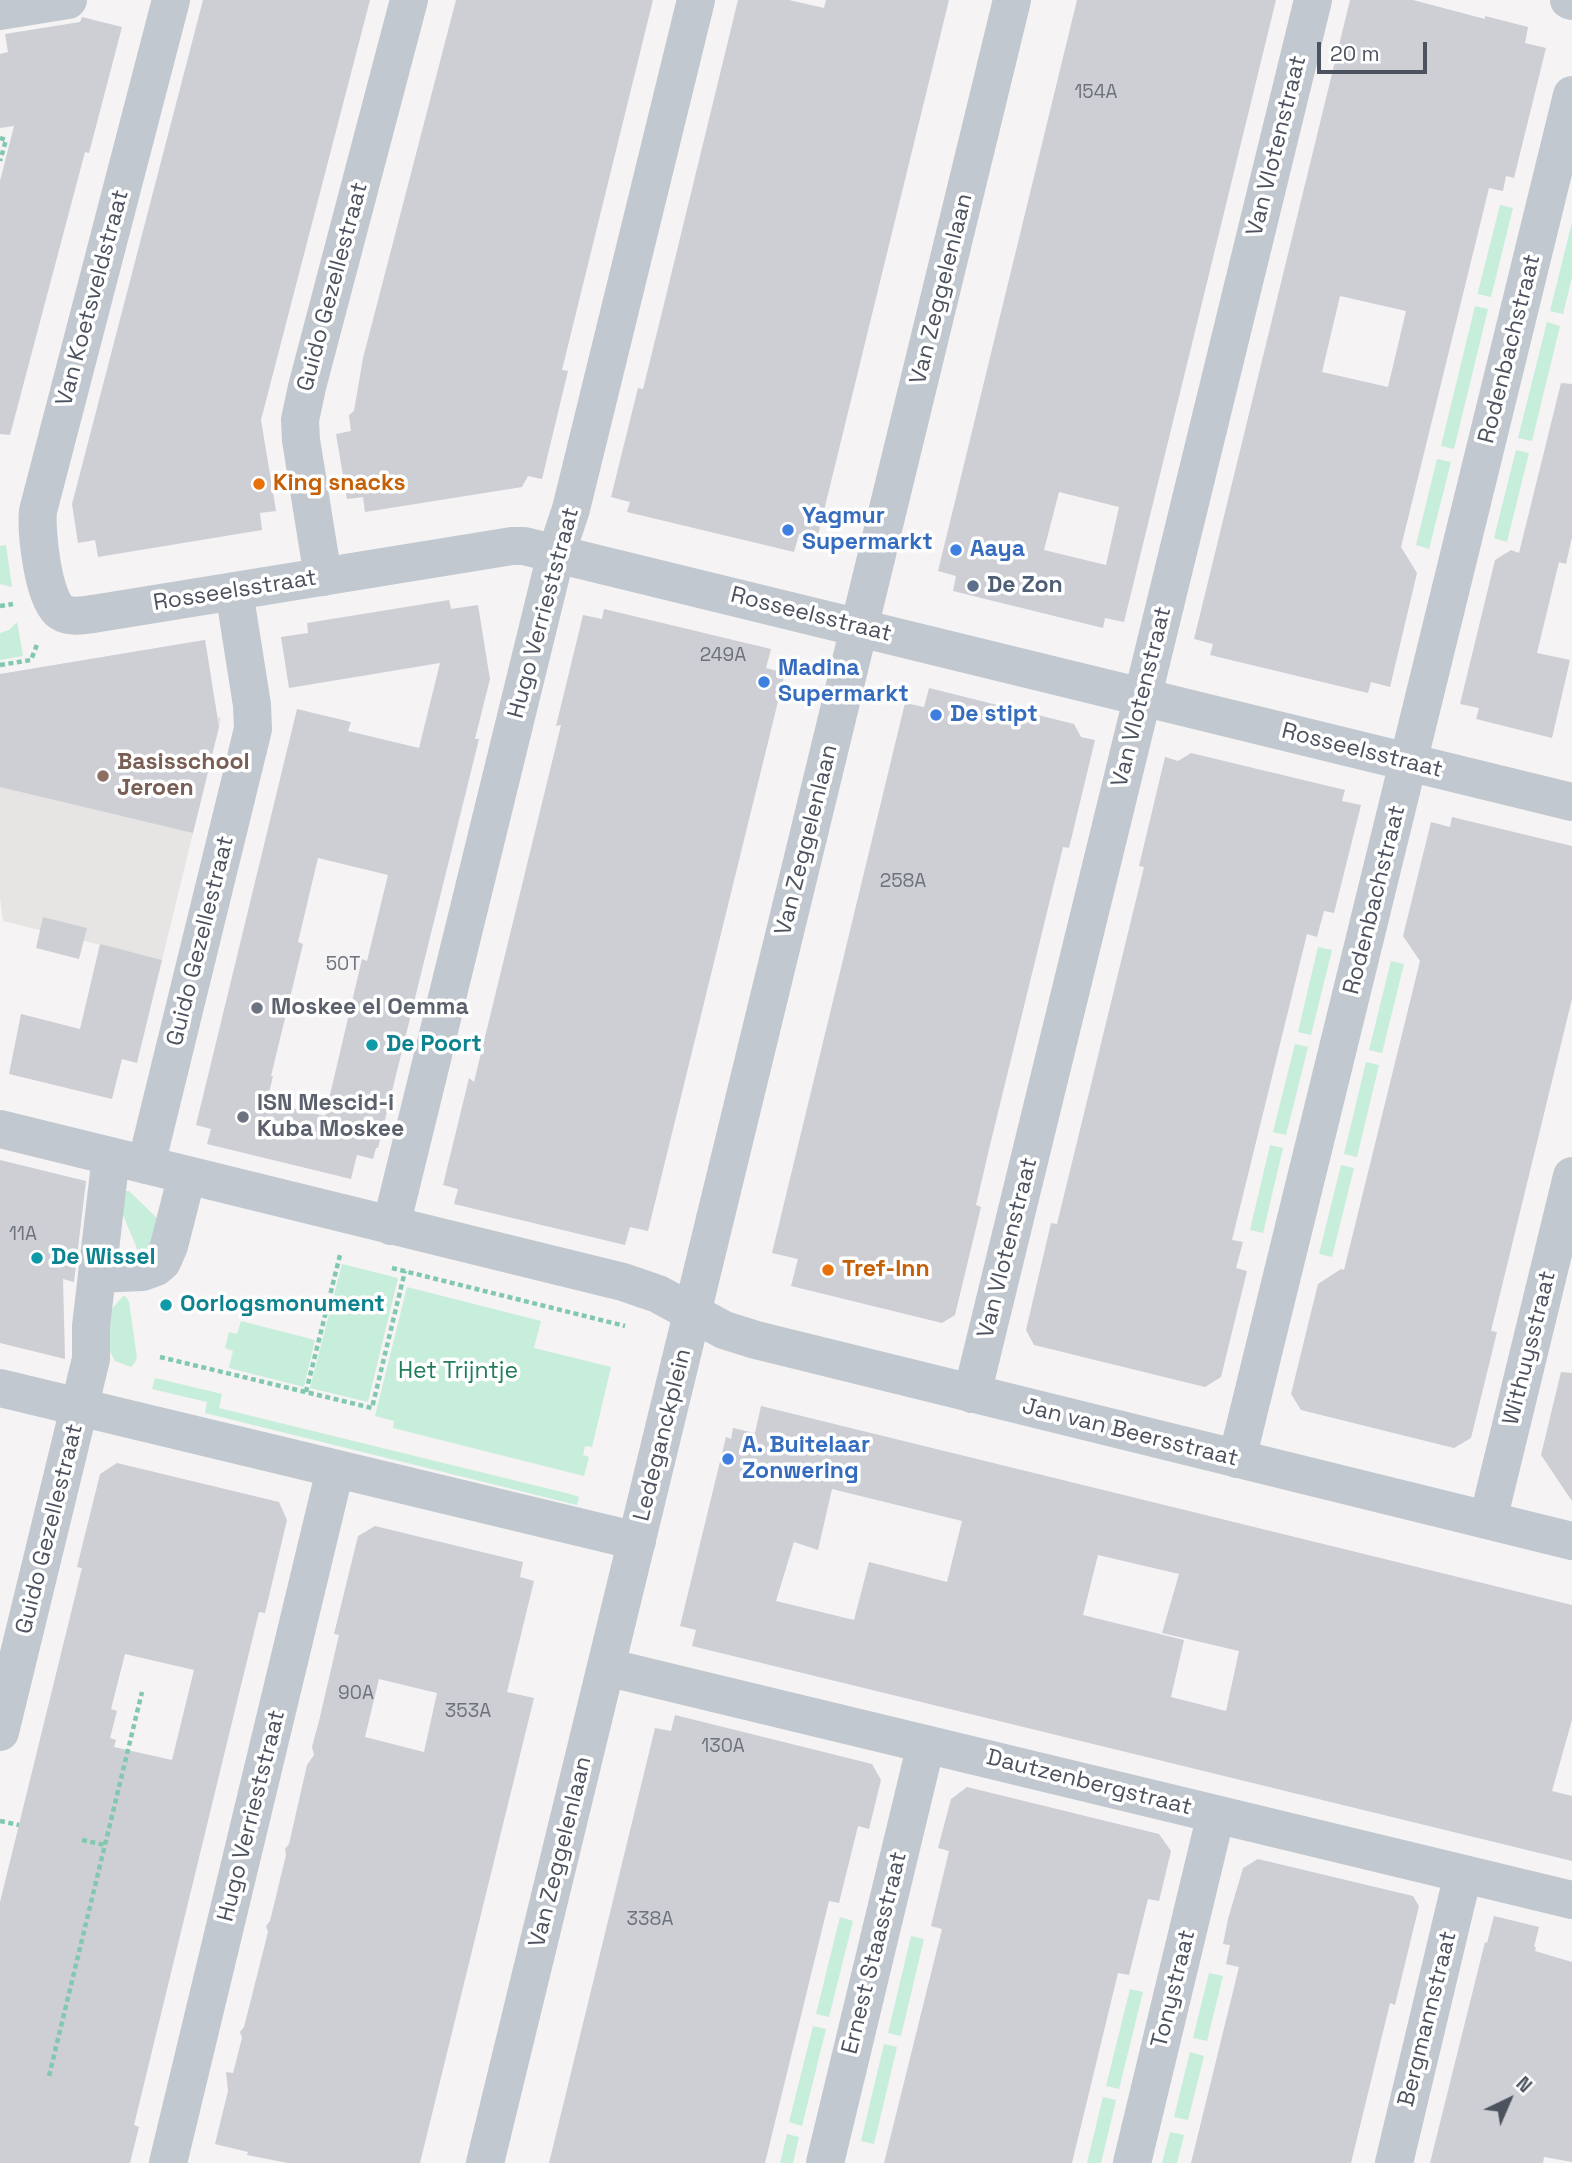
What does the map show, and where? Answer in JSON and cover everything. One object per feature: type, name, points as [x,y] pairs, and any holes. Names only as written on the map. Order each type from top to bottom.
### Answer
[{"type":"street","points":[[0,11],[68,0]]},
{"type":"street","name":"Van Koetsveldstraat","points":[[52,600],[38,536],[38,511],[171,0]]},
{"type":"street","name":"Guido Gezellestraat","points":[[323,577],[301,440],[301,415],[409,0]]},
{"type":"street","name":"Hugo Verrieststraat","points":[[391,1226],[556,554],[574,495],[696,0]]},
{"type":"street","name":"Van Zeggelenlaan","points":[[689,1327],[1012,0]]},
{"type":"street","name":"Van Vlotenstraat","points":[[972,1394],[1313,0]]},
{"type":"street","name":"Rodenbachstraat","points":[[1237,1459],[1572,95]]},
{"type":"street","name":"Rosseelsstraat","points":[[52,600],[63,614],[80,616],[512,546],[530,547],[1572,802]]},
{"type":"street","name":"Guido Gezellestraat","points":[[128,1161],[253,729],[253,705],[234,591]]},
{"type":"street","points":[[0,1129],[623,1282],[658,1294],[689,1327]]},
{"type":"street","points":[[79,1408],[92,1359],[91,1326],[97,1274],[128,1161]]},
{"type":"street","points":[[97,1274],[142,1272],[156,1267],[186,1217],[187,1175]]},
{"type":"street","name":"Withuysstraat","points":[[1488,1520],[1572,1176]]},
{"type":"street","name":"Jan van Beersstraat","points":[[689,1327],[724,1330],[972,1394],[1572,1541]]},
{"type":"street","name":"Ledeganckplein","points":[[0,1388],[637,1541],[689,1327]]},
{"type":"street","name":"Guido Gezellestraat","points":[[0,1732],[79,1408]]},
{"type":"street","name":"Hugo Verrieststraat","points":[[168,2163],[335,1470]]},
{"type":"street","name":"Van Zeggelenlaan","points":[[485,2163],[637,1541]]},
{"type":"street","name":"Dautzenbergstraat","points":[[606,1667],[1572,1900]]},
{"type":"street","name":"Ernest Staasstraat","points":[[825,2163],[926,1744]]},
{"type":"street","name":"Tonystraat","points":[[1132,2163],[1216,1814]]},
{"type":"street","name":"Bergmannstraat","points":[[1394,2163],[1463,1874]]},
{"type":"path","points":[[0,138],[6,140],[0,161]]},
{"type":"path","points":[[0,665],[31,660],[52,600]]},
{"type":"path","points":[[306,1392],[340,1255],[328,1251]]},
{"type":"path","points":[[379,1265],[689,1327]]},
{"type":"path","points":[[160,1357],[372,1408],[405,1271]]},
{"type":"path","points":[[49,2076],[142,1692]]},
{"type":"path","points":[[0,1821],[19,1825]]},
{"type":"path","points":[[82,1840],[105,1845]]},
{"type":"shaded area","name":"Basisschool Jeroen","points":[[205,640],[216,709],[214,716],[221,718],[162,960],[3,921],[0,898],[0,674]]},
{"type":"green space","points":[[1500,205],[1513,208],[1491,297],[1478,292]]},
{"type":"green space","points":[[1572,222],[1572,277],[1563,314],[1550,311]]},
{"type":"green space","points":[[1475,306],[1488,309],[1454,449],[1441,446]]},
{"type":"green space","points":[[1547,322],[1560,326],[1532,441],[1518,438]]},
{"type":"green space","points":[[1516,450],[1529,453],[1507,542],[1494,538]]},
{"type":"green space","points":[[1437,459],[1451,462],[1429,549],[1416,545]]},
{"type":"green space","points":[[6,545],[12,587],[0,584],[0,546]]},
{"type":"green space","points":[[17,622],[23,656],[0,660],[0,633],[9,630]]},
{"type":"green space","points":[[1318,947],[1332,950],[1311,1035],[1298,1032]]},
{"type":"green space","points":[[1391,961],[1404,964],[1382,1053],[1369,1050]]},
{"type":"green space","points":[[1295,1044],[1308,1047],[1286,1135],[1273,1132]]},
{"type":"green space","points":[[1366,1062],[1379,1065],[1357,1157],[1344,1154]]},
{"type":"green space","points":[[1270,1145],[1283,1148],[1263,1233],[1250,1230]]},
{"type":"green space","points":[[1341,1165],[1354,1168],[1332,1257],[1319,1254]]},
{"type":"green space","points":[[126,1191],[161,1222],[144,1253],[138,1251],[118,1203]]},
{"type":"green space","points":[[342,1264],[398,1278],[368,1402],[310,1388]]},
{"type":"green space","name":"Het Trijntje","points":[[407,1287],[541,1321],[534,1348],[611,1367],[592,1447],[585,1446],[583,1455],[589,1457],[584,1476],[393,1428],[394,1421],[375,1416]]},
{"type":"green space","points":[[123,1296],[129,1302],[137,1358],[131,1367],[115,1361],[98,1329],[98,1325]]},
{"type":"green space","points":[[241,1321],[315,1340],[304,1387],[229,1368],[233,1351],[225,1348],[229,1332],[237,1334]]},
{"type":"green space","points":[[155,1378],[222,1394],[219,1408],[570,1494],[579,1497],[577,1505],[205,1413],[207,1402],[152,1389]]},
{"type":"green space","points":[[840,1917],[853,1921],[829,2017],[816,2014]]},
{"type":"green space","points":[[911,1936],[924,1939],[901,2036],[888,2033]]},
{"type":"green space","points":[[1209,1973],[1223,1976],[1207,2041],[1193,2038]]},
{"type":"green space","points":[[1130,1989],[1143,1992],[1119,2089],[1106,2086]]},
{"type":"green space","points":[[813,2026],[826,2029],[802,2126],[789,2122]]},
{"type":"green space","points":[[884,2044],[897,2047],[874,2144],[861,2141]]},
{"type":"green space","points":[[1190,2052],[1204,2056],[1188,2120],[1174,2117]]},
{"type":"green space","points":[[1103,2097],[1116,2100],[1101,2163],[1087,2163]]},
{"type":"green space","points":[[1170,2132],[1184,2135],[1177,2163],[1162,2163]]},
{"type":"green space","points":[[787,2134],[799,2137],[793,2163],[780,2163]]},
{"type":"building","points":[[203,0],[370,0],[261,420],[276,511],[260,513],[262,530],[98,557],[95,540],[78,543],[72,504]]},
{"type":"building","points":[[456,0],[653,0],[562,370],[568,371],[542,479],[528,476],[522,487],[365,512],[363,497],[347,499],[336,434],[351,431],[349,415],[354,411],[363,358]]},
{"type":"building","points":[[738,0],[789,0],[824,8],[826,0],[949,0],[817,539],[799,534],[794,552],[627,512],[630,502],[611,497],[638,388],[643,389]]},
{"type":"building","points":[[1077,0],[1276,0],[1124,622],[1105,618],[1103,628],[953,591],[956,576],[938,571]],"holes":[[[1059,492],[1119,507],[1106,565],[1044,550]]]},
{"type":"building","points":[[1350,0],[1413,0],[1528,27],[1525,43],[1546,48],[1514,178],[1506,176],[1503,191],[1489,188],[1401,547],[1417,573],[1390,687],[1371,682],[1368,693],[1210,655],[1213,644],[1194,639]],"holes":[[[1340,296],[1406,311],[1388,387],[1322,372]]]},
{"type":"building","points":[[82,17],[122,27],[89,153],[85,152],[10,435],[0,434],[0,181],[14,126],[0,128],[0,54],[8,52],[5,34],[80,22]]},
{"type":"building","points":[[1561,383],[1572,384],[1572,537],[1566,564],[1559,562],[1537,653],[1570,660],[1552,738],[1476,719],[1479,708],[1460,704],[1495,560],[1511,550],[1519,553]]},
{"type":"building","points":[[449,600],[451,609],[478,605],[490,679],[475,739],[479,739],[378,1148],[373,1159],[357,1155],[351,1179],[207,1144],[211,1129],[196,1125],[297,709],[351,722],[348,731],[419,748],[440,663],[289,688],[281,637],[308,633],[307,623]],"holes":[[[318,858],[388,875],[367,961],[362,959],[325,1116],[267,1102],[303,944],[298,942]]]},
{"type":"building","points":[[604,609],[771,649],[766,668],[785,673],[648,1231],[630,1227],[625,1245],[454,1204],[458,1189],[443,1185],[469,1078],[474,1082],[561,725],[556,726],[583,615],[602,619]]},
{"type":"building","points":[[205,640],[219,727],[193,833],[0,787],[0,674]]},
{"type":"building","points":[[929,688],[1074,724],[1081,737],[1095,740],[1069,848],[1063,847],[990,1145],[976,1205],[981,1207],[955,1315],[942,1323],[791,1286],[798,1259],[772,1253],[905,703],[924,707]]},
{"type":"building","points":[[1191,753],[1345,790],[1342,801],[1361,805],[1334,913],[1324,911],[1317,937],[1307,934],[1232,1240],[1243,1242],[1236,1268],[1247,1271],[1221,1377],[1205,1387],[1034,1345],[1026,1330],[1051,1223],[1057,1224],[1144,867],[1139,866],[1165,757],[1178,761]]},
{"type":"building","points":[[1452,817],[1572,846],[1572,999],[1491,1331],[1497,1332],[1471,1438],[1454,1448],[1301,1410],[1291,1394],[1318,1284],[1341,1269],[1344,1270],[1420,961],[1403,936],[1431,822],[1450,827]]},
{"type":"building","points":[[43,917],[87,928],[79,959],[36,948]]},
{"type":"building","points":[[100,944],[162,960],[137,1063],[122,1059],[112,1099],[9,1074],[21,1014],[80,1029]]},
{"type":"building","name":"De Wissel","points":[[0,1160],[86,1181],[74,1282],[63,1279],[65,1359],[0,1343]]},
{"type":"building","points":[[1561,1372],[1572,1373],[1572,1501],[1541,1455]]},
{"type":"building","points":[[761,1406],[1572,1605],[1572,1720],[1552,1791],[1572,1796],[1572,1861],[692,1646],[696,1630],[680,1626],[726,1437],[731,1439],[733,1428],[755,1433]],"holes":[[[832,1489],[962,1521],[947,1582],[869,1562],[854,1620],[776,1601],[794,1542],[818,1550]],[[1098,1555],[1179,1574],[1162,1633],[1239,1651],[1226,1711],[1171,1697],[1184,1640],[1083,1615]]]},
{"type":"building","points":[[117,1463],[279,1502],[287,1520],[265,1613],[259,1612],[234,1714],[134,2125],[139,2127],[130,2163],[0,2163],[0,1902],[82,1568],[77,1567],[100,1474]],"holes":[[[125,1654],[194,1670],[172,1760],[114,1747],[116,1740],[110,1738],[117,1711],[111,1709]]]},
{"type":"building","points":[[375,1526],[523,1562],[520,1577],[534,1581],[507,1692],[534,1698],[420,2163],[288,2163],[247,2155],[248,2152],[215,2144],[228,2091],[226,2072],[233,2073],[242,2038],[240,2032],[244,2027],[268,1932],[266,1926],[270,1921],[286,1855],[285,1849],[289,1844],[307,1765],[314,1755],[312,1747],[339,1635],[334,1634],[358,1536]],"holes":[[[379,1679],[437,1693],[424,1752],[365,1737]]]},
{"type":"building","points":[[675,1715],[872,1764],[881,1780],[869,1829],[858,1826],[839,1903],[829,1901],[765,2163],[549,2163],[655,1728],[671,1731]]},
{"type":"building","points":[[967,1787],[1159,1834],[1171,1851],[1159,1901],[1148,1899],[1129,1975],[1118,1973],[1072,2163],[884,2163],[942,1929],[931,1926],[949,1851],[938,1848],[951,1799]]},
{"type":"building","points":[[1258,1859],[1413,1896],[1419,1906],[1395,2005],[1390,2003],[1351,2163],[1191,2163],[1239,1967],[1226,1964],[1230,1945],[1223,1944],[1228,1919],[1243,1868]]},
{"type":"building","points":[[1494,1916],[1539,1927],[1535,1951],[1572,1962],[1572,2162],[1544,2157],[1543,2163],[1430,2163],[1485,1942],[1487,1943]]},
{"type":"place","name":"King snacks","points":[[259,484]]},
{"type":"place","name":"Yagmur Supermarkt","points":[[788,530]]},
{"type":"place","name":"Aaya","points":[[956,550]]},
{"type":"place","name":"De Zon","points":[[973,586]]},
{"type":"place","name":"Madina Supermarkt","points":[[764,682]]},
{"type":"place","name":"De stipt","points":[[936,715]]},
{"type":"place","name":"Basisschool Jeroen","points":[[103,776]]},
{"type":"place","name":"Moskee el Oemma","points":[[257,1008]]},
{"type":"place","name":"De Poort","points":[[372,1045]]},
{"type":"place","name":"ISN Mescid-i Kuba Moskee","points":[[243,1117]]},
{"type":"place","name":"De Wissel","points":[[37,1258]]},
{"type":"place","name":"Tref-Inn","points":[[828,1270]]},
{"type":"place","name":"Oorlogsmonument","points":[[166,1305]]},
{"type":"place","name":"A. Buitelaar Zonwering","points":[[728,1459]]}]
